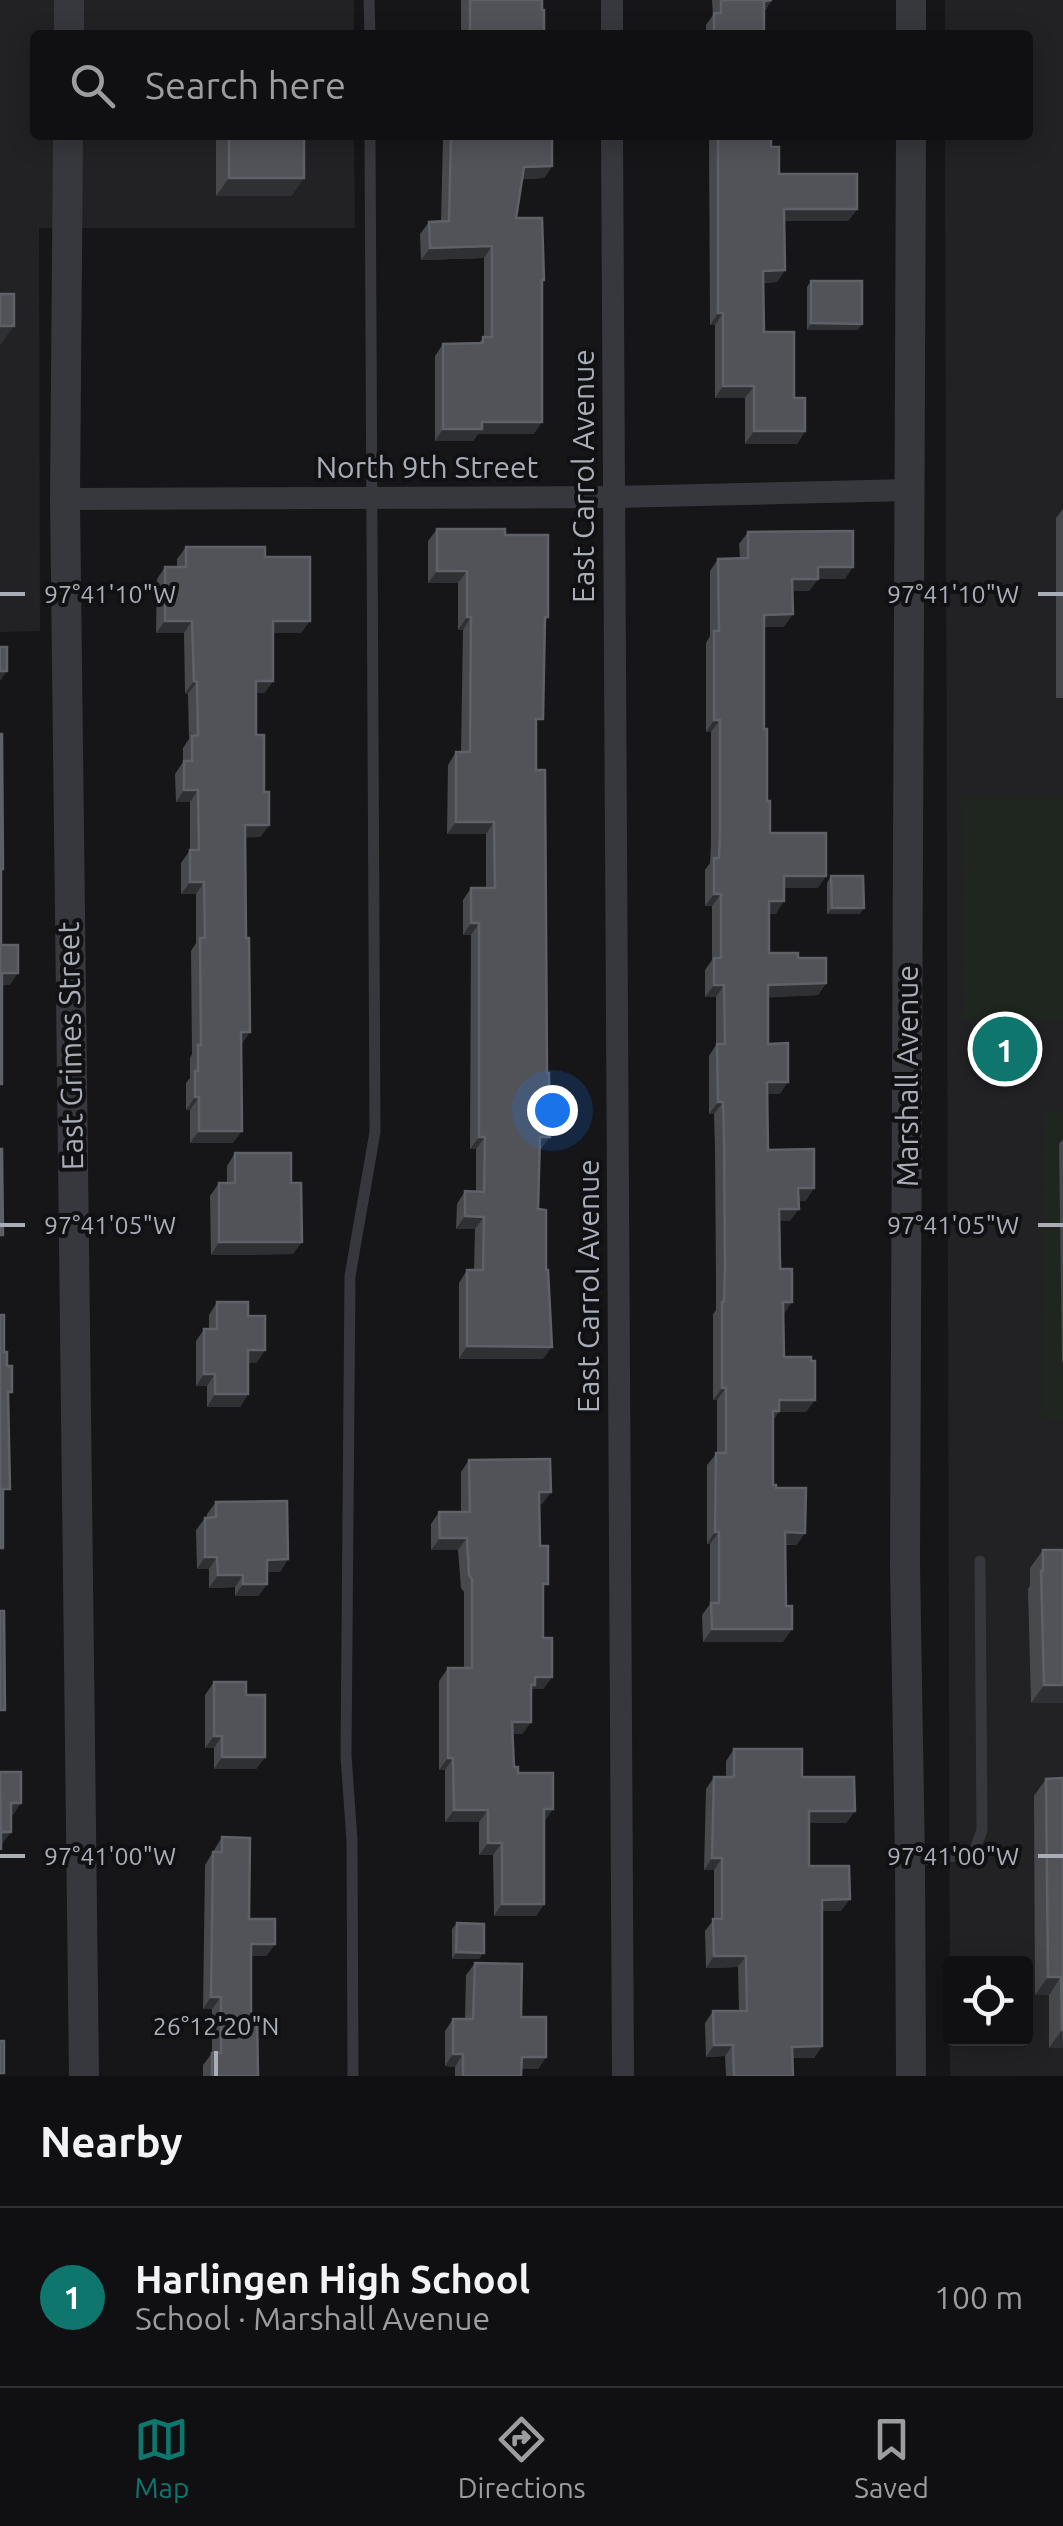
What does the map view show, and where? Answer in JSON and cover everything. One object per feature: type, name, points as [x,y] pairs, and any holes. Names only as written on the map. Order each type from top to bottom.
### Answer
[{"type":"street","points":[[68,30],[69,0]]},
{"type":"street","points":[[612,0],[612,30]]},
{"type":"street","points":[[911,0],[911,30]]},
{"type":"street","name":"East Grimes Street","points":[[68,140],[65,499],[84,2076]]},
{"type":"street","name":"East Carrol Avenue","points":[[612,140],[623,2076]]},
{"type":"street","name":"Marshall Avenue","points":[[911,140],[906,1525],[911,2076]]},
{"type":"street","name":"North 9th Street","points":[[65,499],[614,497],[910,490]]},
{"type":"lane","points":[[370,0],[370,30]]},
{"type":"lane","points":[[353,2076],[352,1840],[346,1756],[350,1276],[375,1132],[370,140]]},
{"type":"lane","points":[[910,1861],[965,1855],[976,1849],[982,1830],[980,1561]]},
{"type":"shaded area","points":[[0,0],[354,0],[354,30],[30,30],[30,140],[354,140],[355,228],[39,228],[40,631],[0,632]]},
{"type":"shaded area","points":[[945,0],[1063,0],[1063,2076],[950,2076],[950,2046],[1033,2046],[1033,1956],[950,1956],[945,140],[1033,140],[1033,30],[945,30]]},
{"type":"shaded area","points":[[962,798],[1063,798],[1063,1020],[963,1020]]},
{"type":"shaded area","points":[[1063,1111],[1063,1420],[1042,1419],[1043,1112]]},
{"type":"building","points":[[470,0],[542,0],[544,30],[470,30]]},
{"type":"building","points":[[721,0],[772,0],[764,1],[764,30],[714,30],[714,13],[721,13]]},
{"type":"building","points":[[229,140],[304,140],[304,178],[229,178]]},
{"type":"building","points":[[451,140],[552,140],[552,166],[524,167],[516,218],[542,218],[542,422],[482,422],[482,429],[443,429],[443,344],[483,343],[483,337],[492,337],[492,246],[430,248],[429,222],[449,221]]},
{"type":"building","points":[[718,140],[771,140],[771,147],[779,147],[779,174],[857,174],[857,209],[784,209],[785,270],[763,271],[764,332],[794,332],[794,398],[805,398],[805,431],[754,431],[754,386],[723,386],[723,313],[718,313]]},
{"type":"building","points":[[811,281],[862,281],[862,324],[811,323]]},
{"type":"building","points":[[0,294],[14,294],[14,326],[0,326]]},
{"type":"building","points":[[437,529],[505,529],[505,535],[548,535],[543,719],[536,719],[536,770],[545,770],[550,1137],[540,1137],[538,1209],[546,1210],[552,1347],[467,1346],[467,1270],[483,1270],[484,1217],[465,1216],[465,1191],[484,1192],[485,1137],[479,1137],[479,923],[471,923],[471,888],[495,888],[494,822],[456,822],[456,752],[470,752],[471,617],[467,617],[467,571],[437,571]]},
{"type":"building","points":[[853,531],[853,567],[818,567],[818,579],[792,579],[793,614],[764,615],[764,729],[770,833],[826,833],[826,876],[784,876],[784,901],[769,901],[769,953],[826,958],[826,983],[768,985],[768,1044],[788,1043],[788,1082],[767,1082],[768,1150],[814,1149],[814,1188],[798,1188],[799,1209],[779,1209],[780,1269],[792,1269],[792,1302],[783,1302],[784,1357],[811,1357],[815,1361],[815,1400],[779,1400],[779,1411],[773,1411],[773,1485],[806,1488],[805,1533],[785,1532],[786,1606],[792,1606],[792,1629],[712,1629],[711,1603],[719,1603],[716,1453],[726,1453],[726,1388],[722,1388],[724,1137],[723,1102],[718,1102],[717,1044],[725,1044],[724,985],[714,985],[714,958],[721,958],[721,894],[714,894],[714,858],[719,858],[720,833],[720,720],[714,720],[718,559],[748,558],[748,532]]},
{"type":"building","points":[[186,547],[265,547],[265,557],[310,557],[310,621],[273,621],[273,681],[256,681],[256,735],[264,735],[264,792],[269,792],[269,825],[245,825],[250,1032],[241,1032],[242,1131],[199,1131],[199,1097],[195,1097],[201,1045],[204,882],[190,882],[190,850],[199,850],[198,790],[184,790],[184,761],[192,761],[192,736],[198,735],[197,682],[192,621],[165,621],[165,567],[186,567]]},
{"type":"building","points":[[0,647],[7,647],[7,671],[0,671]]},
{"type":"building","points":[[0,734],[1,945],[18,945],[18,973],[2,973],[2,1084],[0,1084]]},
{"type":"building","points":[[831,876],[863,876],[864,908],[832,908]]},
{"type":"building","points":[[2,1149],[3,1235],[0,1235]]},
{"type":"building","points":[[235,1153],[291,1153],[291,1183],[301,1183],[302,1242],[219,1242],[219,1183],[235,1183]]},
{"type":"building","points":[[217,1302],[248,1302],[248,1316],[265,1316],[265,1350],[248,1350],[248,1394],[215,1394],[215,1374],[204,1374],[204,1329],[217,1329]]},
{"type":"building","points":[[0,1315],[4,1315],[7,1366],[12,1366],[12,1392],[8,1392],[10,1489],[3,1489],[3,1548],[0,1548]]},
{"type":"building","points":[[550,1459],[551,1492],[539,1492],[540,1546],[548,1546],[543,1638],[552,1638],[552,1677],[535,1677],[535,1685],[531,1685],[531,1722],[512,1722],[514,1767],[518,1767],[518,1773],[553,1773],[553,1809],[544,1809],[544,1904],[502,1904],[502,1843],[488,1843],[488,1810],[454,1810],[453,1758],[448,1758],[448,1668],[472,1668],[472,1579],[467,1538],[440,1538],[439,1512],[470,1512],[469,1460]]},
{"type":"building","points":[[287,1501],[288,1559],[267,1560],[267,1584],[243,1584],[243,1575],[218,1575],[217,1557],[205,1557],[205,1518],[216,1517],[216,1502]]},
{"type":"building","points":[[1043,1550],[1063,1550],[1063,1685],[1044,1685]]},
{"type":"building","points":[[0,1611],[4,1611],[5,1710],[0,1710]]},
{"type":"building","points":[[214,1682],[246,1682],[246,1695],[265,1695],[265,1757],[222,1757],[222,1736],[214,1736]]},
{"type":"building","points":[[734,1749],[802,1749],[802,1777],[854,1777],[855,1811],[809,1811],[809,1866],[849,1866],[850,1899],[822,1900],[822,2046],[792,2047],[793,2076],[734,2076],[733,2045],[714,2045],[713,2011],[747,2011],[746,1956],[714,1956],[713,1919],[722,1919],[722,1858],[712,1858],[714,1777],[734,1777]]},
{"type":"building","points":[[0,1772],[21,1772],[21,1803],[11,1803],[11,1832],[1,1832],[1,1850]]},
{"type":"building","points":[[1063,1778],[1062,2030],[1061,1977],[1048,1977],[1046,1779]]},
{"type":"building","points":[[222,1837],[250,1838],[249,1919],[275,1919],[275,1944],[251,1944],[251,2014],[257,2014],[258,2076],[212,2076],[212,2053],[221,2053],[221,1997],[211,1997],[213,1852],[222,1852]]},
{"type":"building","points":[[457,1923],[484,1924],[484,1953],[456,1952]]},
{"type":"building","points":[[475,1963],[522,1964],[521,2017],[546,2017],[546,2057],[522,2057],[521,2076],[463,2076],[463,2054],[453,2054],[453,2019],[473,2019]]},
{"type":"building","points":[[0,2041],[4,2041],[4,2073],[0,2073]]},
{"type":"place","name":"Harlingen High School","points":[[1005,1049]]}]
